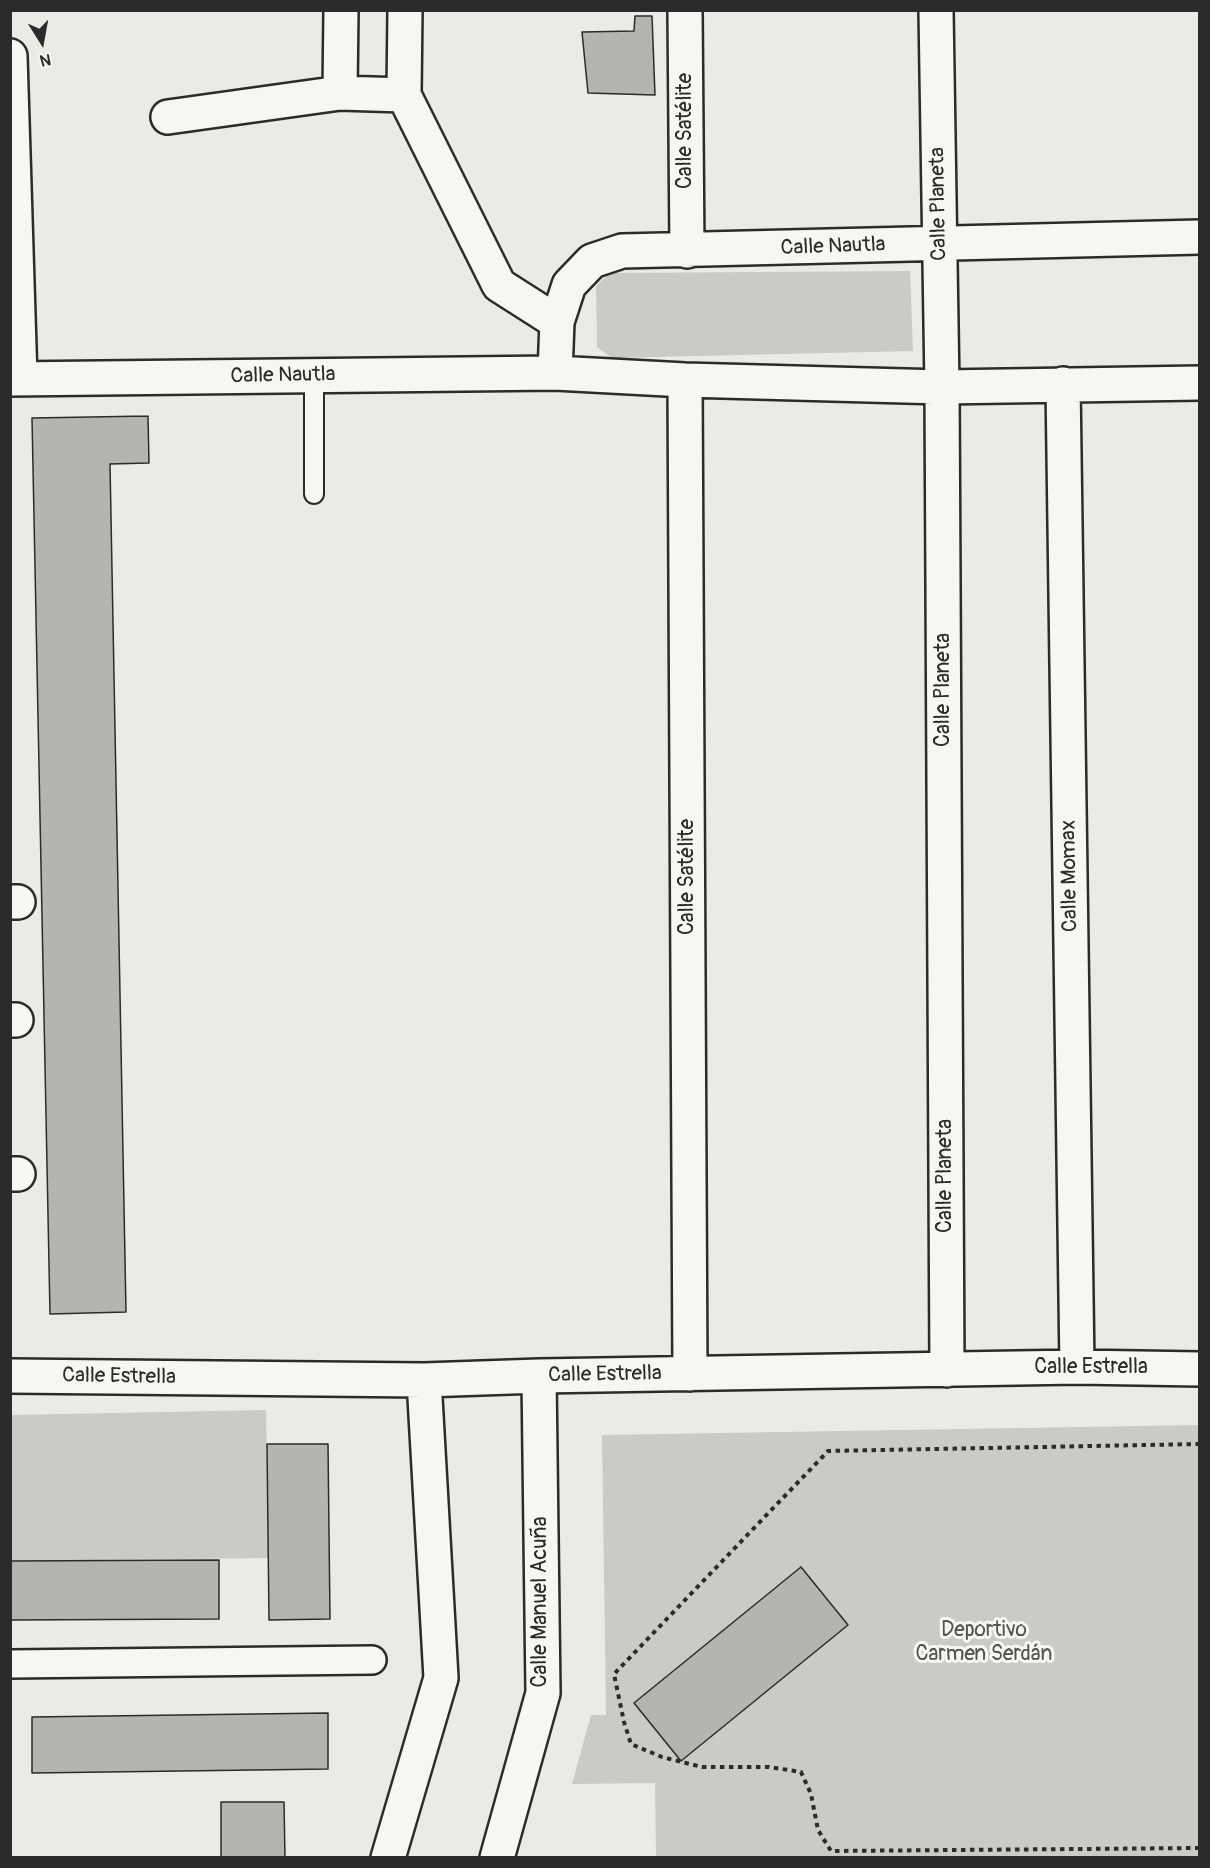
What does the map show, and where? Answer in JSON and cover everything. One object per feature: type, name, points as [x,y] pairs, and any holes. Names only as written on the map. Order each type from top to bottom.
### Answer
[{"type":"street","points":[[340,93],[341,10]]},
{"type":"street","points":[[405,10],[404,95],[500,285],[557,322]]},
{"type":"street","name":"Calle Satélite","points":[[685,10],[687,251]]},
{"type":"street","name":"Calle Planeta","points":[[936,10],[942,387],[947,1370]]},
{"type":"street","points":[[10,56],[15,379]]},
{"type":"street","points":[[168,117],[340,93],[404,95]]},
{"type":"street","name":"Calle Nautla","points":[[555,373],[557,322],[569,285],[592,261],[622,251],[1200,237]]},
{"type":"street","name":"Calle Nautla","points":[[15,379],[555,373],[685,380],[942,387],[1200,383]]},
{"type":"street","name":"Calle Satélite","points":[[685,380],[690,1374]]},
{"type":"street","name":"Calle Momax","points":[[1063,384],[1077,1367]]},
{"type":"street","name":"Calle Estrella","points":[[10,1376],[424,1380],[1077,1367],[1200,1369]]},
{"type":"street","name":"Calle Manuel Acuña","points":[[497,1857],[543,1693],[539,1376]]},
{"type":"street","points":[[388,1857],[441,1678],[424,1380]]},
{"type":"street","points":[[10,1664],[372,1660]]},
{"type":"lane","points":[[314,375],[314,494]]},
{"type":"path","points":[[1200,1443],[828,1451],[614,1674],[631,1744],[662,1757],[702,1767],[769,1767],[801,1772],[811,1794],[818,1830],[831,1851],[1200,1848]]},
{"type":"green space","points":[[910,271],[913,351],[612,358],[597,347],[596,286],[609,273]]},
{"type":"green space","points":[[266,1410],[269,1558],[11,1561],[10,1415]]},
{"type":"green space","name":"Deportivo Carmen Serdán","points":[[1199,1425],[1199,1857],[656,1857],[655,1783],[572,1784],[591,1715],[606,1715],[602,1435]]},
{"type":"building","points":[[635,16],[652,16],[655,95],[588,93],[582,32],[634,31]]},
{"type":"building","points":[[148,416],[149,463],[110,464],[126,1312],[50,1314],[32,418]]},
{"type":"building","points":[[267,1444],[328,1444],[330,1619],[269,1620]]},
{"type":"building","points":[[219,1560],[219,1619],[10,1620],[10,1561]]},
{"type":"building","points":[[801,1567],[848,1625],[681,1761],[634,1703]]},
{"type":"building","points":[[328,1713],[328,1769],[32,1773],[32,1717]]},
{"type":"building","points":[[221,1802],[284,1802],[285,1858],[221,1858]]}]
